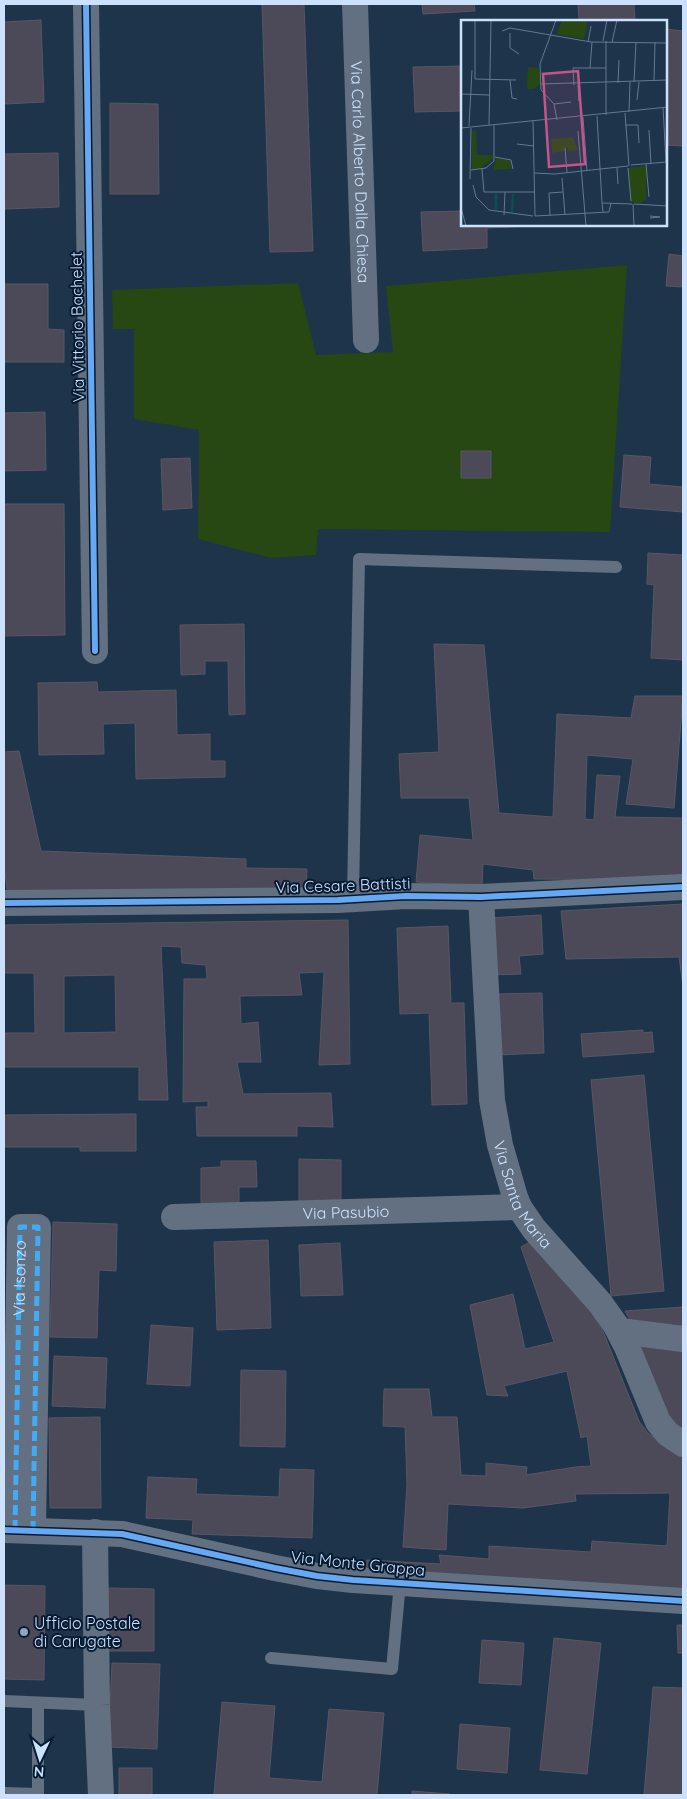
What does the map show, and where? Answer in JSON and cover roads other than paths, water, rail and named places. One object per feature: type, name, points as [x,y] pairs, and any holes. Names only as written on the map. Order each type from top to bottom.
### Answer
[{"type":"street","name":"Via Vittorio Bachelet","points":[[86,4],[96,650]]},
{"type":"street","name":"Via Carlo Alberto Dalla Chiesa","points":[[355,4],[366,340]]},
{"type":"street","name":"Via Cesare Battisti","points":[[4,903],[352,899],[406,896],[481,897],[683,887]]},
{"type":"street","name":"Via Santa Maria","points":[[481,897],[492,1100],[496,1127],[509,1179],[519,1207],[534,1228],[600,1303],[620,1331],[658,1422],[668,1434],[683,1444]]},
{"type":"street","name":"Via Pasubio","points":[[174,1218],[519,1207]]},
{"type":"street","name":"Via Isonzo","points":[[20,1227],[38,1227],[17,1530],[20,1227]]},
{"type":"street","points":[[620,1331],[683,1339]]},
{"type":"street","name":"Via Monte Grappa","points":[[17,1530],[122,1534],[317,1576],[683,1601]]},
{"type":"street","points":[[96,1532],[97,1705],[101,1795]]},
{"type":"lane","points":[[352,899],[360,559],[616,567]]},
{"type":"lane","points":[[271,1658],[392,1669],[400,1583]]},
{"type":"lane","points":[[4,1701],[97,1705]]},
{"type":"lane","points":[[4,1792],[38,1794],[38,1703]]},
{"type":"place","name":"Ufficio Postale di Carugate","points":[[24,1632]]}]
